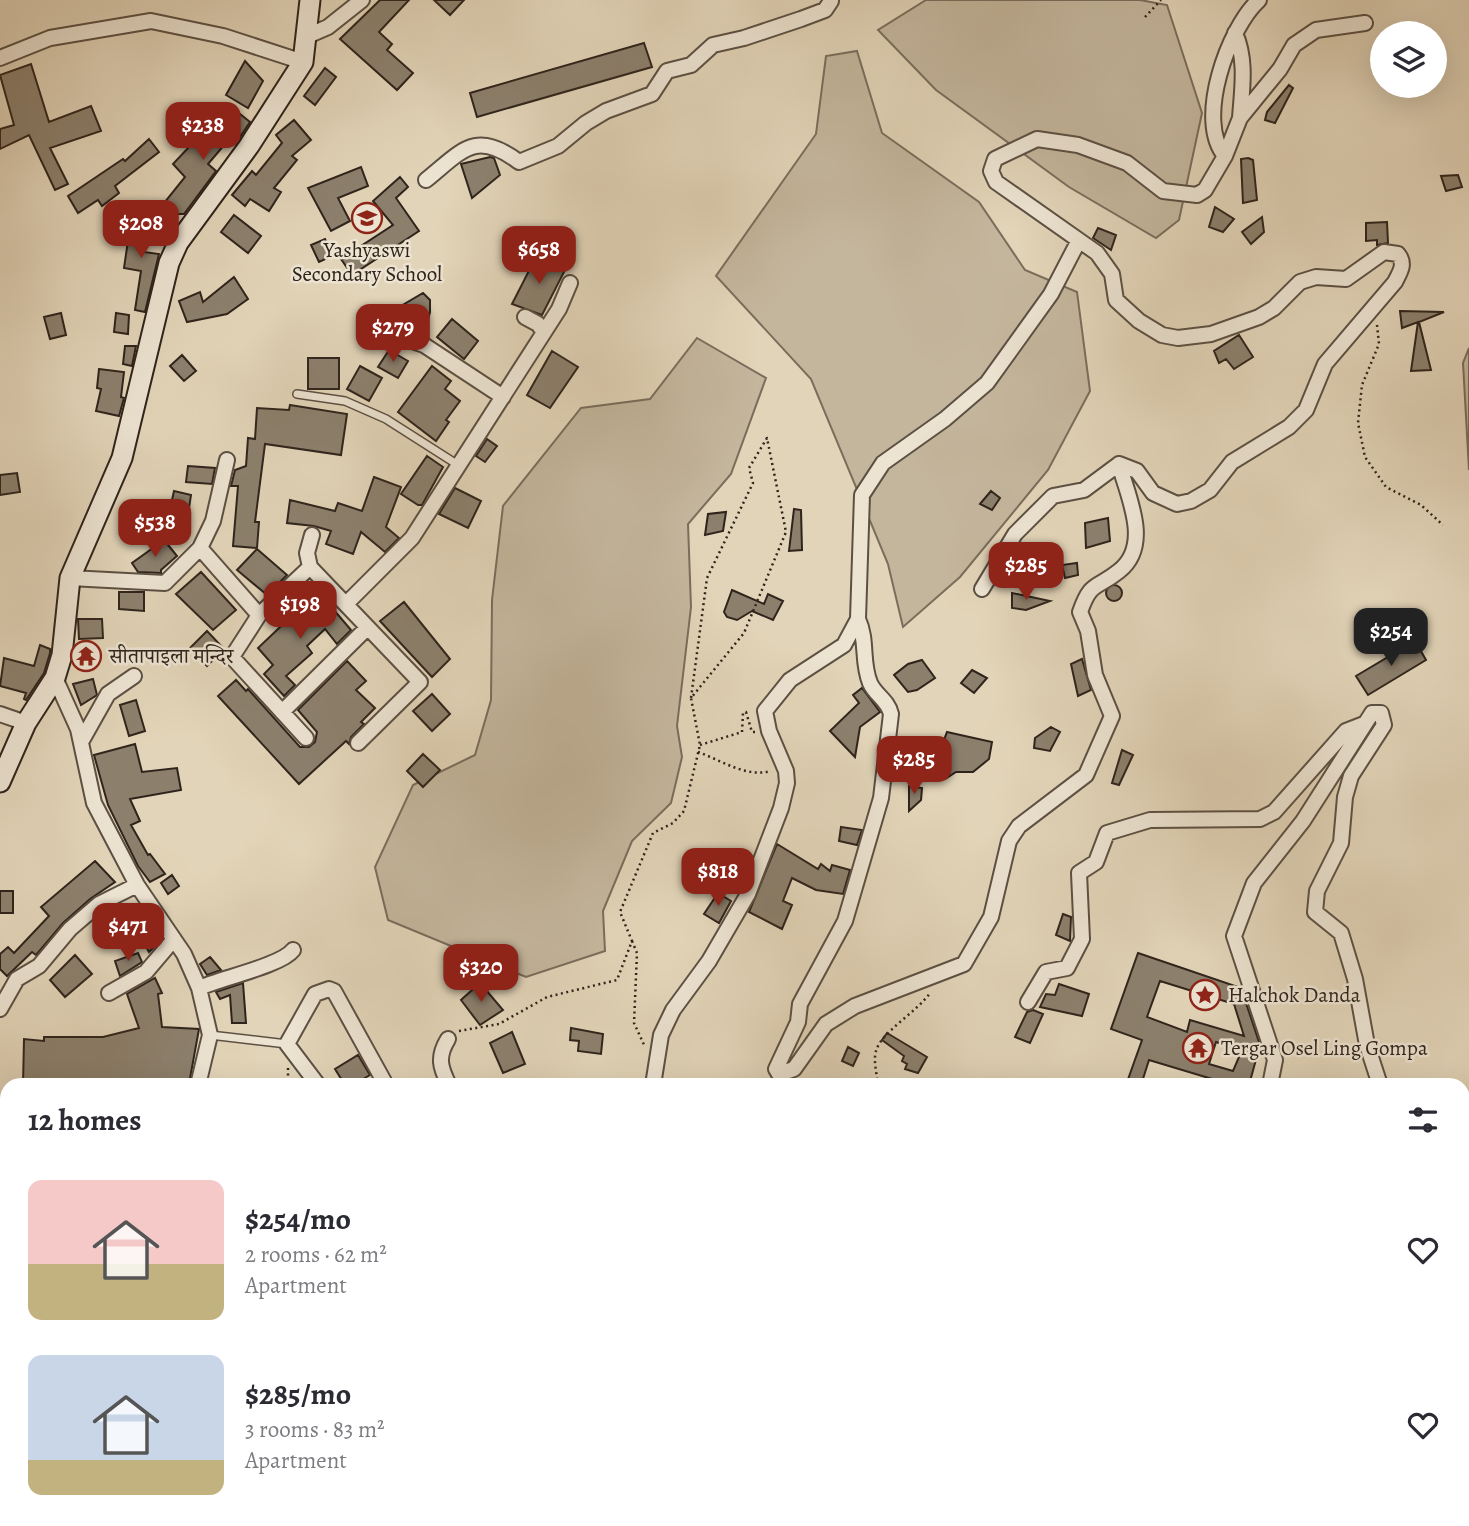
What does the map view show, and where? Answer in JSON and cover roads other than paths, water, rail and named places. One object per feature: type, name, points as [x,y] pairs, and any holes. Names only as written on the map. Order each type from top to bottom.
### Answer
[{"type":"main road","points":[[0,782],[26,723],[55,678],[62,655],[70,578],[122,457],[169,263],[178,243],[249,146],[303,62],[310,0]]},
{"type":"street","points":[[305,37],[328,27],[362,0]]},
{"type":"street","points":[[426,180],[471,144],[483,143],[504,151],[519,162],[558,146],[596,117],[652,93],[667,71],[691,65],[713,45],[744,38],[825,10],[831,0]]},
{"type":"street","points":[[1225,156],[1216,145],[1213,106],[1235,33],[1259,0]]},
{"type":"street","points":[[0,58],[50,38],[151,21],[223,36],[303,62]]},
{"type":"street","points":[[1240,118],[1280,69],[1294,45],[1316,30],[1366,23]]},
{"type":"street","points":[[1119,464],[1137,471],[1153,493],[1177,504],[1191,501],[1210,490],[1232,462],[1289,427],[1306,410],[1325,364],[1374,308],[1402,269],[1402,259],[1391,251],[1377,256],[1346,279],[1316,278],[1300,282],[1274,308],[1259,317],[1211,334],[1178,338],[1162,335],[1139,321],[1116,300],[1112,274],[1097,253],[996,182],[992,171],[995,159],[1037,139],[1078,145],[1127,163],[1163,191],[1197,195],[1205,190],[1225,156],[1240,118],[1244,76],[1241,46],[1235,33]]},
{"type":"street","points":[[654,1078],[661,1035],[673,1010],[709,961],[748,894],[781,808],[787,783],[785,767],[769,731],[765,711],[790,680],[844,645],[858,620],[862,495],[883,463],[945,419],[986,383],[1051,294],[1078,242]]},
{"type":"street","points":[[347,603],[412,538],[559,309],[570,283]]},
{"type":"street","points":[[525,317],[538,324],[543,331]]},
{"type":"street","points":[[365,325],[425,345],[503,397]]},
{"type":"street","points":[[70,578],[165,583],[200,548],[213,521],[227,460]]},
{"type":"street","points":[[858,620],[866,636],[864,664],[871,687],[889,705],[891,714],[881,799],[845,921],[800,1004],[798,1022],[776,1069],[779,1074],[794,1069],[826,1024],[855,1006],[944,974],[964,964],[991,917],[1009,841],[1019,826],[1086,775],[1112,716],[1095,675],[1088,631],[1080,612],[1086,596],[1095,584],[1118,572],[1129,561],[1137,541],[1119,464]]},
{"type":"street","points":[[982,589],[1015,534],[1053,496],[1084,490],[1119,464]]},
{"type":"street","points":[[312,534],[307,553],[310,566],[420,682],[358,743]]},
{"type":"street","points":[[200,548],[259,615]]},
{"type":"street","points":[[306,738],[232,657],[259,615],[310,566]]},
{"type":"street","points":[[282,712],[368,628]]},
{"type":"street","points":[[80,742],[108,694],[134,676]]},
{"type":"street","points":[[55,678],[80,742],[94,803],[136,885],[174,939],[199,988],[210,1035],[200,1078]]},
{"type":"street","points":[[0,713],[26,723]]},
{"type":"street","points":[[1271,1078],[1275,1059],[1234,936],[1254,883],[1303,821],[1372,713],[1381,713],[1384,725],[1351,776],[1345,797],[1341,843],[1317,891],[1315,912],[1341,933],[1355,979],[1367,1045],[1378,1078]]},
{"type":"street","points":[[1028,1002],[1046,972],[1067,968],[1082,939],[1079,873],[1096,862],[1107,833],[1150,820],[1260,820],[1274,812],[1346,731],[1364,724]]},
{"type":"street","points":[[0,1009],[17,979],[38,966],[70,929],[99,904],[136,885]]},
{"type":"street","points":[[109,993],[146,972],[174,939]]},
{"type":"street","points":[[199,988],[240,972],[283,961],[293,950]]},
{"type":"street","points":[[312,1078],[287,1044],[314,994],[329,989],[334,991],[383,1078]]},
{"type":"street","points":[[446,1078],[439,1065],[441,1051],[448,1039]]},
{"type":"lane","points":[[297,394],[345,401],[386,419],[455,463],[454,476]]},
{"type":"lane","points":[[210,1035],[287,1044]]},
{"type":"place","name":"Yashyaswi Secondary School","points":[[367,218]]},
{"type":"place","name":"सीतापाइला मन्दिर","points":[[86,656]]},
{"type":"place","name":"Halchok Danda","points":[[1205,995]]},
{"type":"place","name":"Tergar Osel Ling Gompa","points":[[1198,1048]]}]
